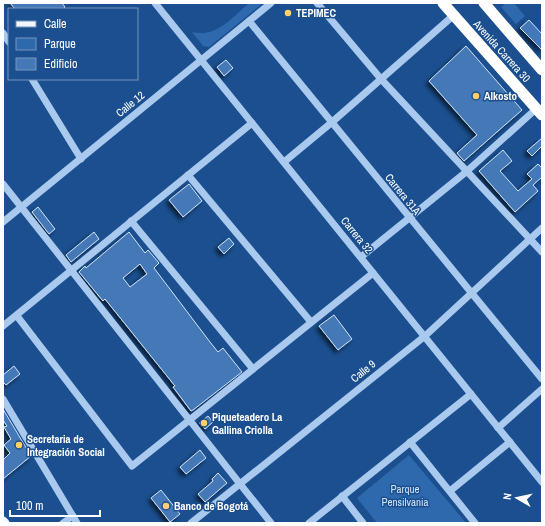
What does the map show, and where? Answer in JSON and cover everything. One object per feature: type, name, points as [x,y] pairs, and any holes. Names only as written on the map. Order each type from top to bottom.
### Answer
[{"type":"highway","name":"Avenida Carrera 30","points":[[442,3],[539,112]]},
{"type":"highway","name":"Avenida Carrera 30","points":[[484,3],[542,70]]},
{"type":"street","name":"Carrera 32","points":[[155,3],[542,482]]},
{"type":"street","name":"Calle 12","points":[[3,222],[271,3]]},
{"type":"street","points":[[316,3],[381,79],[542,252]]},
{"type":"street","points":[[284,162],[331,123],[454,15]]},
{"type":"street","name":"Carrera 31A","points":[[249,21],[542,380]]},
{"type":"street","points":[[3,33],[7,42]]},
{"type":"street","points":[[33,80],[81,159]]},
{"type":"street","points":[[361,257],[539,112]]},
{"type":"street","points":[[3,326],[252,123]]},
{"type":"street","points":[[188,175],[311,322]]},
{"type":"street","points":[[3,184],[271,523]]},
{"type":"street","points":[[131,221],[253,369]]},
{"type":"street","name":"Calle 9","points":[[191,523],[425,336],[542,228]]},
{"type":"street","points":[[17,316],[132,466],[373,273]]},
{"type":"street","points":[[498,428],[542,389]]},
{"type":"street","points":[[309,523],[471,394]]},
{"type":"street","points":[[3,399],[77,523]]},
{"type":"street","points":[[410,442],[475,523]]},
{"type":"street","points":[[450,491],[510,442]]},
{"type":"street","points":[[342,496],[363,523]]},
{"type":"street","points":[[63,523],[73,516]]},
{"type":"green space","points":[[249,3],[263,3],[209,47],[203,46],[192,32],[209,32],[216,29],[230,20]]},
{"type":"green space","points":[[506,3],[514,3],[525,16],[516,24],[501,7]]},
{"type":"green space","name":"Parque Pensilvania","points":[[409,455],[466,523],[377,523],[357,498]]},
{"type":"building","points":[[10,3],[62,3],[65,7],[64,8],[14,8]]},
{"type":"building","points":[[529,20],[542,34],[542,50],[520,28]]},
{"type":"building","name":"Alkosto","points":[[466,46],[522,110],[464,161],[457,153],[477,135],[429,81]]},
{"type":"building","points":[[226,60],[233,68],[224,76],[217,67]]},
{"type":"building","points":[[542,138],[542,146],[532,156],[527,151]]},
{"type":"building","points":[[503,150],[512,161],[500,171],[518,191],[532,179],[527,174],[538,164],[542,168],[542,177],[533,185],[538,191],[515,212],[479,171]]},
{"type":"building","points":[[189,184],[202,201],[183,217],[169,200]]},
{"type":"building","points":[[38,207],[55,229],[49,234],[32,212]]},
{"type":"building","points":[[94,232],[99,239],[71,262],[66,255]]},
{"type":"building","points":[[129,232],[145,253],[148,250],[159,263],[154,268],[218,352],[223,348],[242,372],[191,411],[173,387],[175,386],[105,299],[103,301],[79,272],[85,266],[86,268]],"holes":[[[140,264],[147,274],[130,287],[123,278]]]},
{"type":"building","points":[[229,238],[234,244],[224,254],[218,247]]},
{"type":"building","points":[[334,315],[352,339],[338,350],[319,326]]},
{"type":"building","points":[[14,366],[20,374],[6,385],[3,382],[3,375]]},
{"type":"building","name":"Secretaria de Integración Social","points":[[3,409],[31,456],[3,479],[3,460],[10,453],[4,445],[11,439],[4,427],[7,426],[3,420]]},
{"type":"building","points":[[208,416],[213,422],[205,429],[199,423]]},
{"type":"building","points":[[200,450],[206,458],[186,474],[180,467]]},
{"type":"building","points":[[218,473],[227,483],[205,502],[198,494],[213,481],[212,479]]},
{"type":"building","name":"Banco de Bogotá","points":[[161,490],[180,514],[170,522],[151,498]]},
{"type":"place","name":"TEPIMEC","points":[[288,13]]},
{"type":"place","name":"Alkosto","points":[[476,96]]},
{"type":"place","name":"Piqueteadero La Gallina Criolla","points":[[204,423]]},
{"type":"place","name":"Secretaria de Integración Social","points":[[19,445]]},
{"type":"place","name":"Banco de Bogotá","points":[[166,506]]}]
